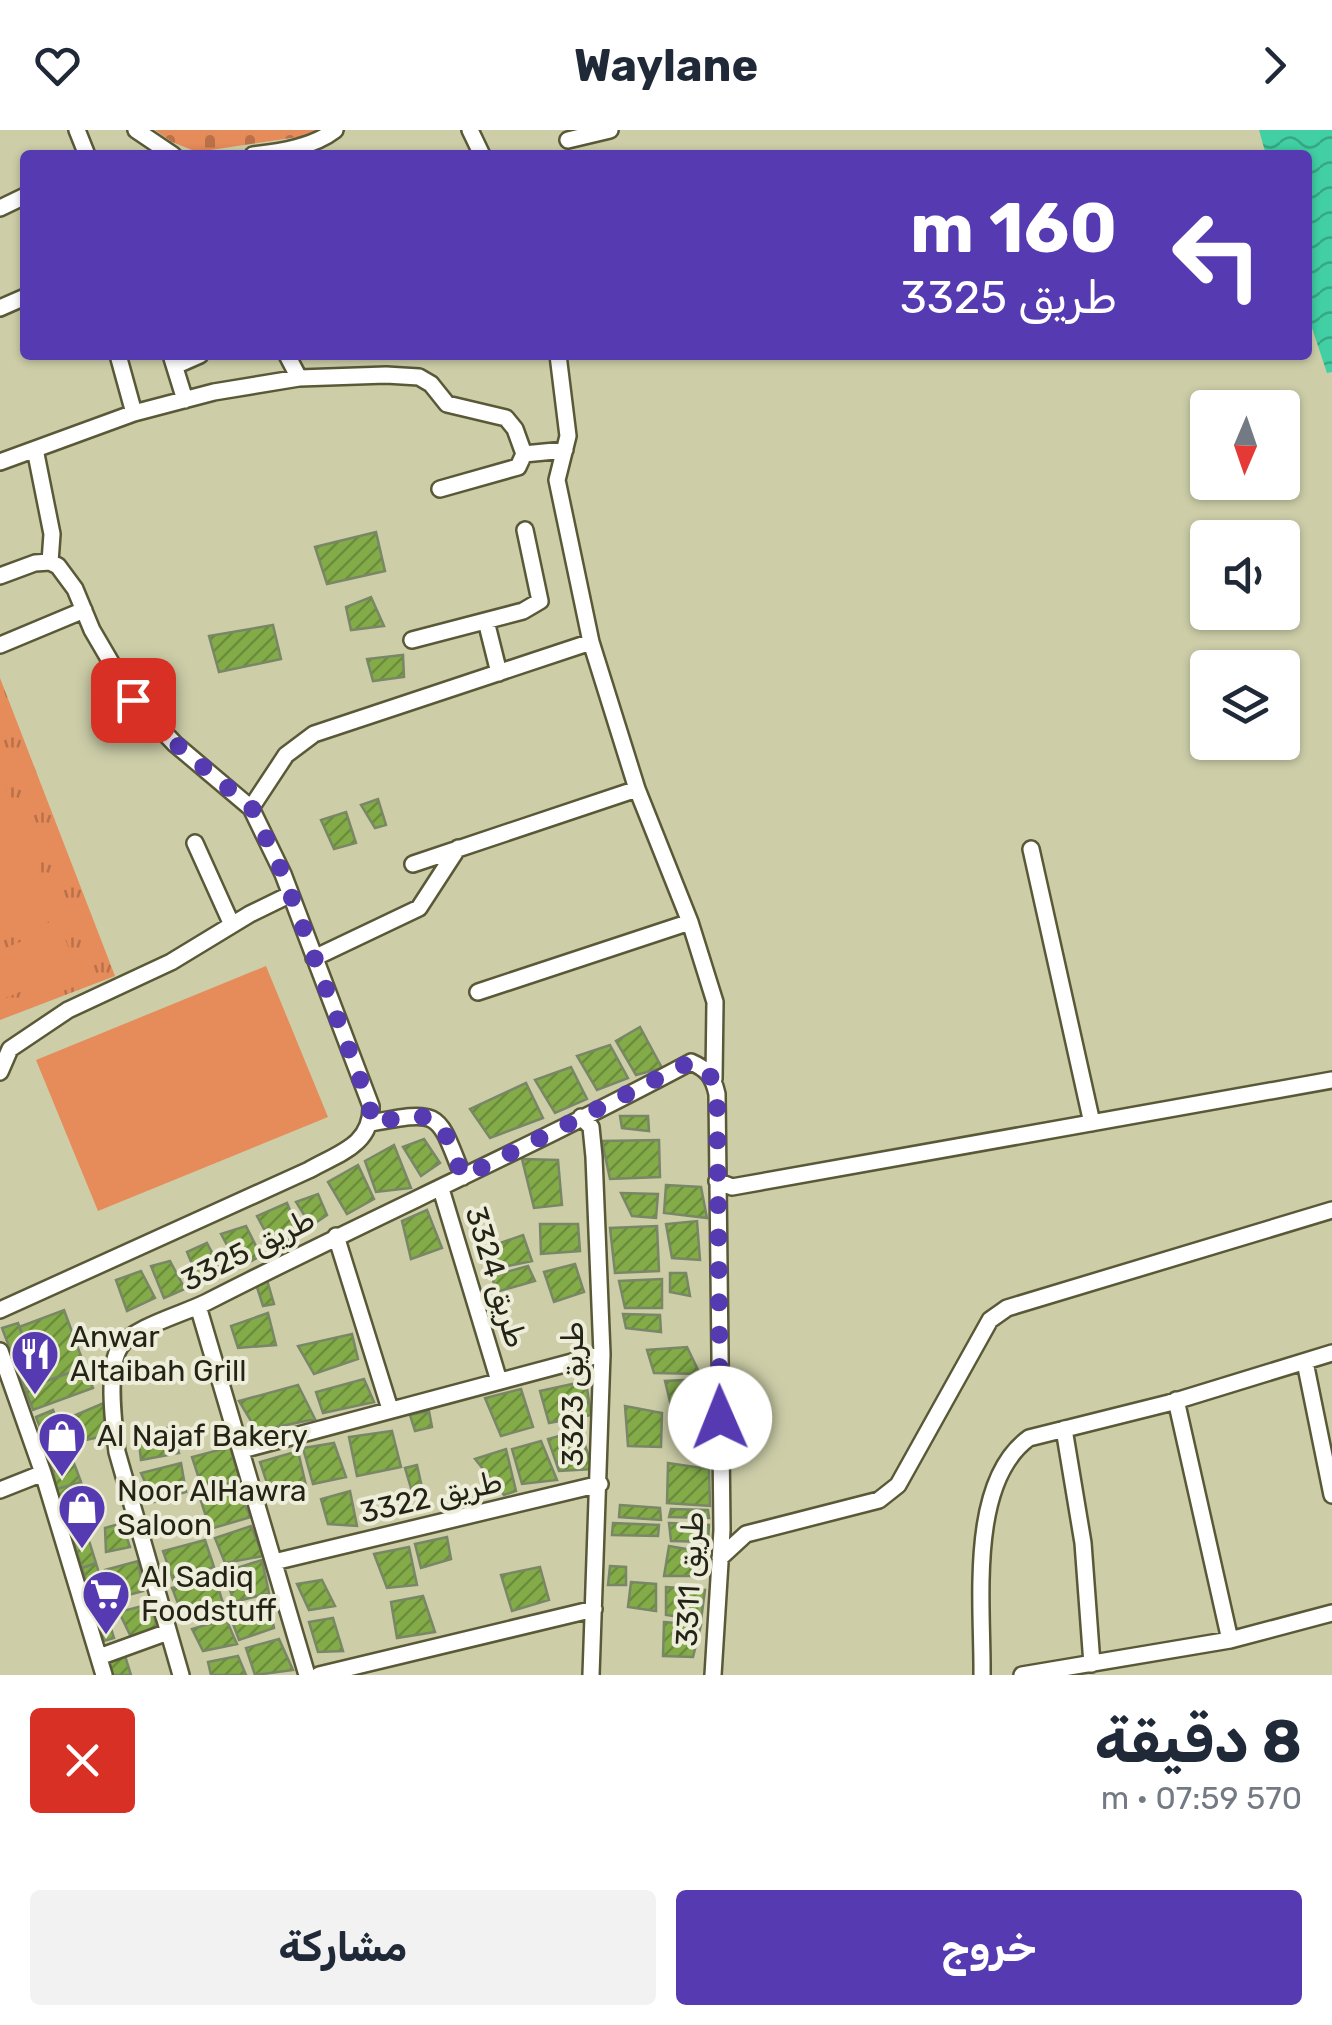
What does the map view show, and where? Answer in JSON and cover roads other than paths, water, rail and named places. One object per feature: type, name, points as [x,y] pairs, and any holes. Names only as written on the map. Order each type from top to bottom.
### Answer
[{"type":"street","points":[[136,130],[166,150]]},
{"type":"street","points":[[287,150],[353,130]]},
{"type":"street","points":[[567,142],[610,130]]},
{"type":"street","points":[[119,360],[134,413]]},
{"type":"street","points":[[174,360],[185,400]]},
{"type":"street","points":[[290,360],[299,378]]},
{"type":"street","name":"طريق 3311","points":[[559,360],[568,436],[558,480],[561,507],[591,642],[638,790],[690,922],[716,1002],[716,1020],[703,1070],[717,1094],[722,1530],[714,1675]]},
{"type":"street","points":[[0,462],[134,413],[214,392],[299,378],[420,376],[448,404],[506,418],[512,423],[524,454],[518,467],[440,489]]},
{"type":"street","points":[[35,450],[52,534],[43,562]]},
{"type":"street","points":[[524,454],[565,450]]},
{"type":"street","points":[[412,640],[522,611],[540,601],[526,530]]},
{"type":"street","points":[[0,576],[43,562],[58,566],[75,588],[133,700],[176,744],[252,808],[283,874],[370,1106],[371,1123],[366,1135],[310,1170],[0,1310]]},
{"type":"street","points":[[0,645],[84,610]]},
{"type":"street","points":[[486,621],[499,672]]},
{"type":"street","points":[[252,808],[286,756],[314,734],[591,642]]},
{"type":"street","points":[[413,864],[638,790]]},
{"type":"street","points":[[195,843],[232,925]]},
{"type":"street","points":[[314,958],[419,908],[458,848]]},
{"type":"street","points":[[1031,849],[1092,1123]]},
{"type":"street","points":[[0,1072],[10,1049],[68,1010],[171,962],[288,895]]},
{"type":"street","points":[[478,992],[690,922]]},
{"type":"street","points":[[703,1070],[702,1050],[716,1020]]},
{"type":"street","name":"طريق 3325","points":[[181,1675],[117,1452],[114,1376],[120,1347],[136,1334],[442,1189],[581,1118],[703,1070]]},
{"type":"street","points":[[717,1181],[732,1187],[1332,1080]]},
{"type":"street","points":[[371,1123],[421,1114],[437,1121],[463,1177]]},
{"type":"street","name":"طريق 3323","points":[[581,1118],[591,1127],[594,1157],[602,1354],[591,1675]]},
{"type":"street","name":"طريق 3324","points":[[442,1189],[499,1381]]},
{"type":"street","points":[[720,1558],[746,1534],[879,1500],[898,1485],[990,1320],[1007,1308],[1332,1210]]},
{"type":"street","points":[[336,1236],[390,1409]]},
{"type":"street","points":[[198,1306],[307,1675]]},
{"type":"street","points":[[0,1351],[43,1473],[104,1675]]},
{"type":"street","points":[[982,1675],[984,1522],[996,1484],[1016,1448],[1029,1438],[1176,1400],[1332,1353]]},
{"type":"street","name":"طريق 3324","points":[[242,1450],[602,1354]]},
{"type":"street","points":[[1305,1362],[1332,1495]]},
{"type":"street","points":[[1176,1400],[1230,1640]]},
{"type":"street","points":[[1064,1429],[1082,1543],[1092,1664]]},
{"type":"street","points":[[0,1490],[43,1473]]},
{"type":"street","name":"طريق 3322","points":[[274,1562],[600,1484]]},
{"type":"street","points":[[318,1675],[594,1609]]},
{"type":"street","points":[[1022,1675],[1230,1640],[1332,1613]]},
{"type":"street","points":[[98,1656],[168,1632]]},
{"type":"water","points":[[1259,130],[1332,130],[1332,372],[1327,373],[1312,328],[1312,150],[1265,150]]},
{"type":"place","name":"Anwar Altaibah Grill","points":[[35,1396]]},
{"type":"place","name":"Al Najaf Bakery","points":[[62,1478]]},
{"type":"place","name":"Noor AlHawra Saloon","points":[[82,1550]]},
{"type":"place","name":"Al Sadiq Foodstuff","points":[[106,1636]]}]
